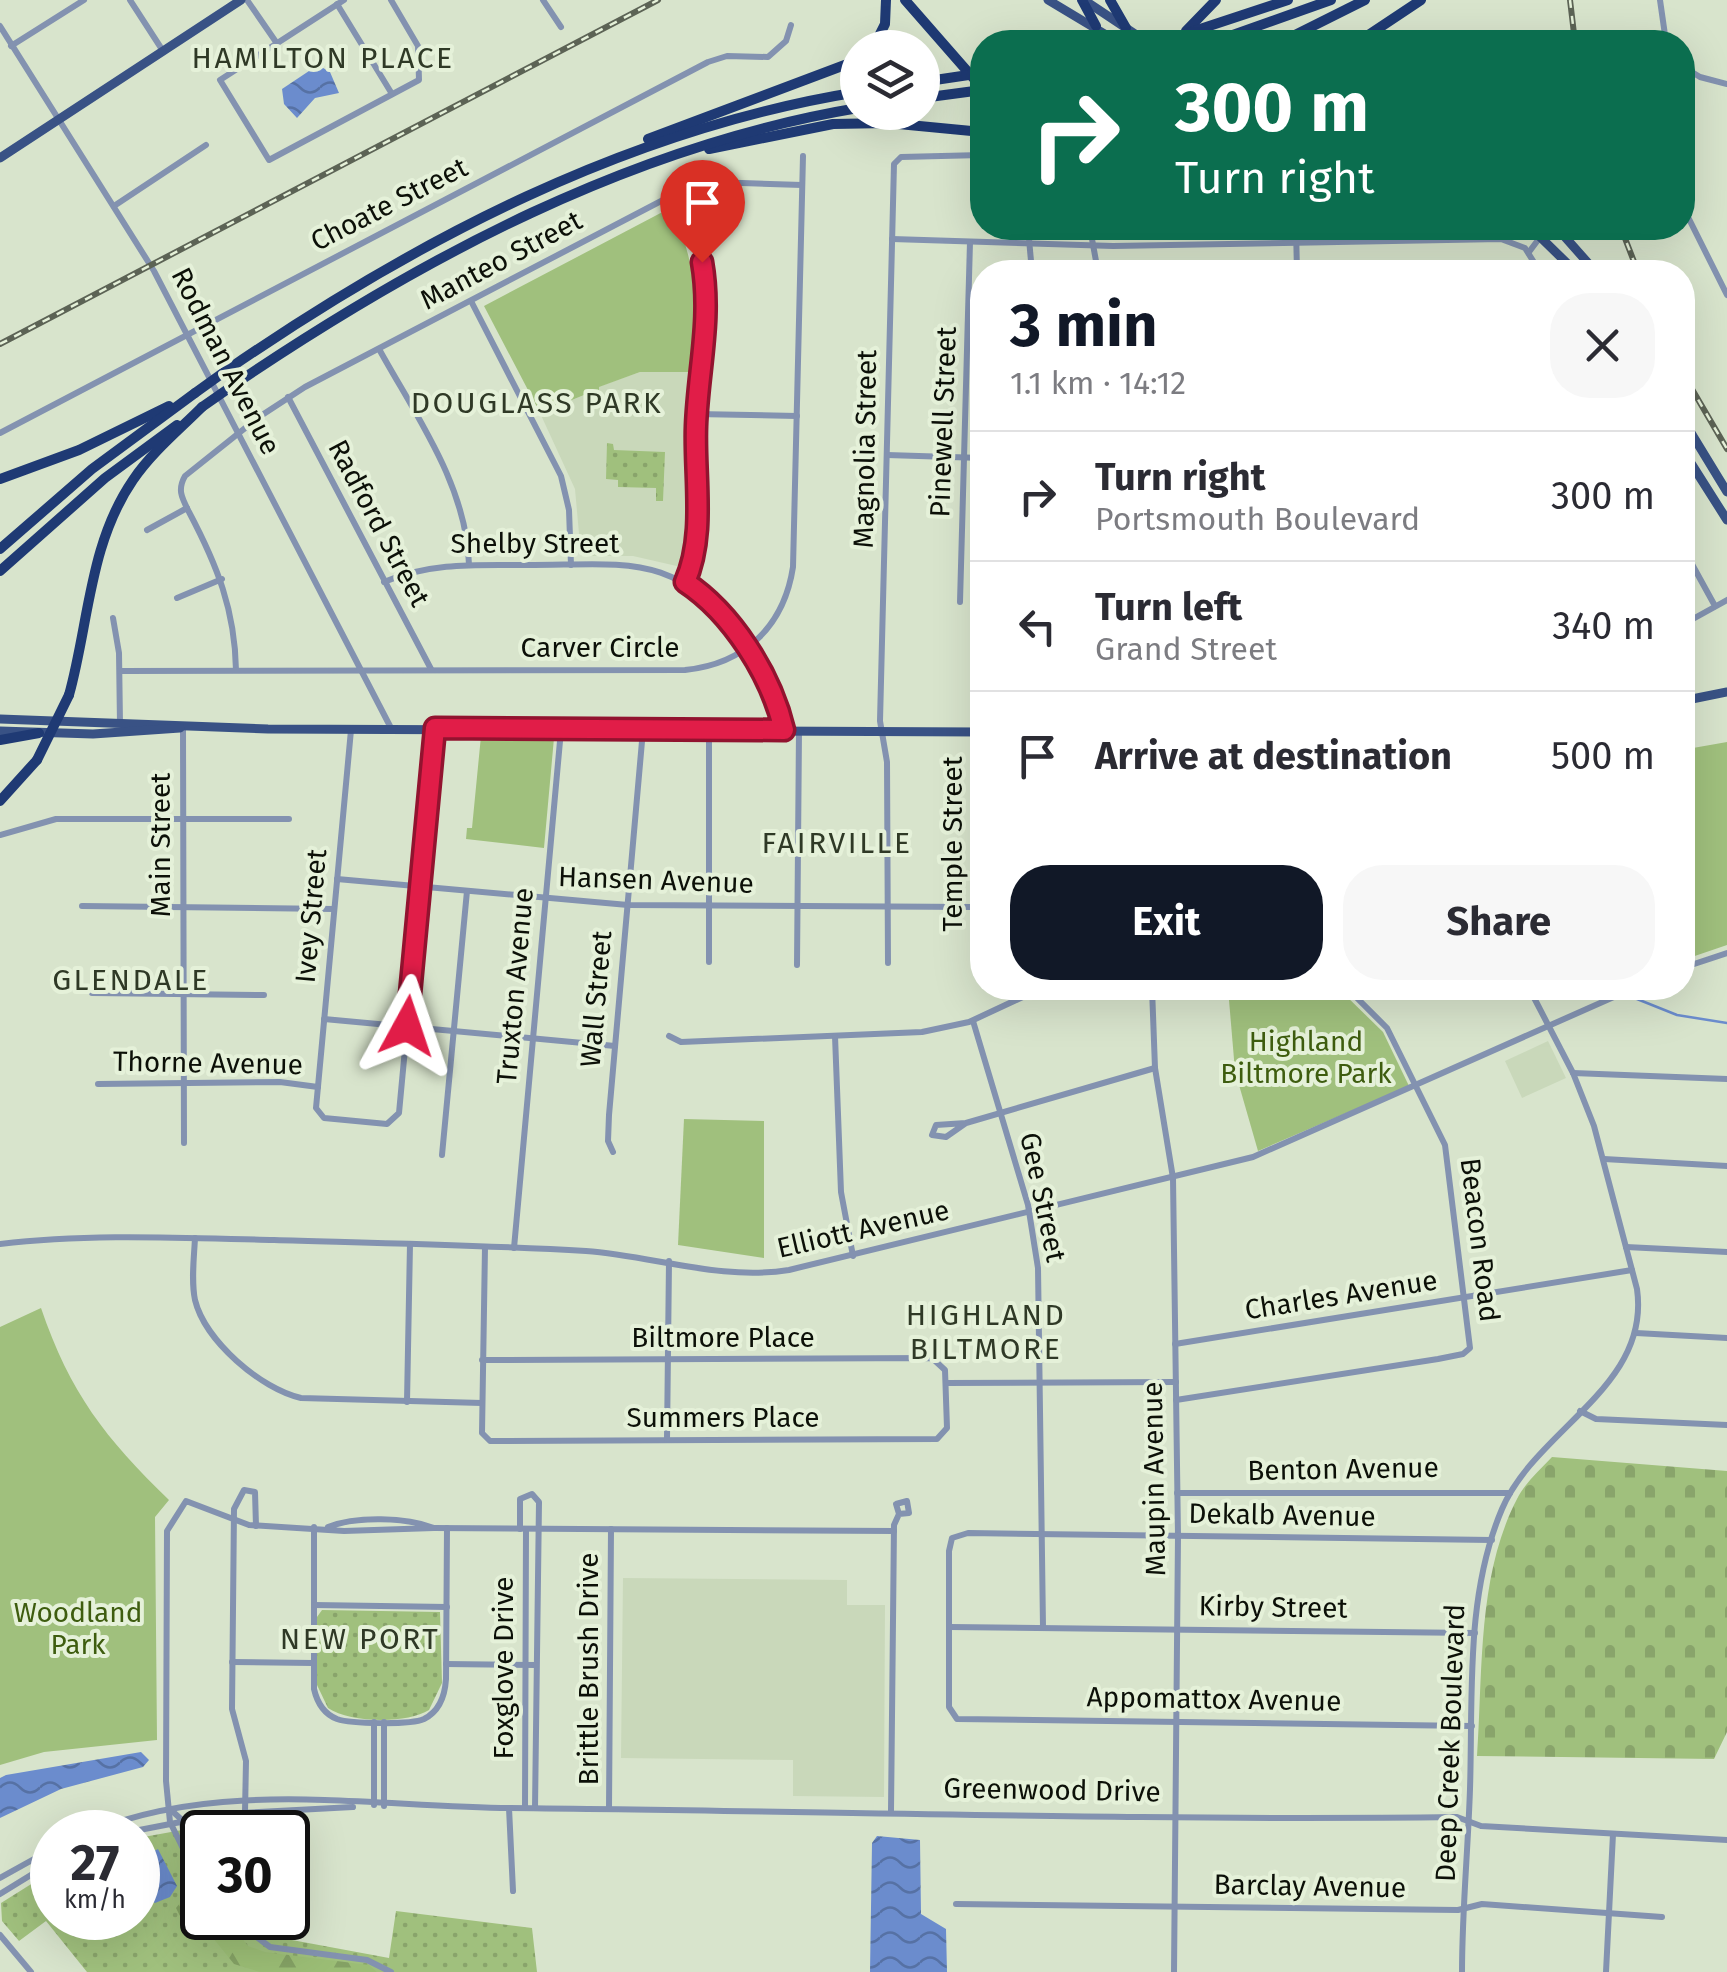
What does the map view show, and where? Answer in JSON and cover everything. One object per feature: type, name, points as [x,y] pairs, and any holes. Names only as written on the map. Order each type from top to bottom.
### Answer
[{"type":"highway","points":[[882,30],[886,0]]},
{"type":"highway","points":[[905,0],[970,75]]},
{"type":"highway","points":[[1083,0],[1096,26]]},
{"type":"highway","points":[[1110,0],[1126,28]]},
{"type":"highway","points":[[1186,30],[1216,0]]},
{"type":"highway","points":[[1194,30],[1288,0]]},
{"type":"highway","points":[[1247,30],[1331,0]]},
{"type":"highway","points":[[1305,30],[1365,0]]},
{"type":"highway","points":[[1376,30],[1421,0]]},
{"type":"highway","points":[[0,550],[92,470],[227,370],[412,256],[657,136],[840,67]]},
{"type":"highway","points":[[940,79],[970,75]]},
{"type":"highway","points":[[940,95],[970,91]]},
{"type":"highway","points":[[563,180],[704,128],[840,96]]},
{"type":"highway","points":[[0,570],[106,478],[234,384],[343,314],[476,239],[551,203],[688,150],[840,112]]},
{"type":"highway","points":[[688,150],[833,124],[888,123],[970,130]]},
{"type":"highway","points":[[0,479],[79,450],[195,393]]},
{"type":"highway","points":[[0,800],[37,760],[69,695],[97,560],[112,518],[143,466],[202,407]]},
{"type":"highway","points":[[0,740],[39,733]]},
{"type":"main road","points":[[0,158],[244,0]]},
{"type":"main road","points":[[1048,0],[1102,30]]},
{"type":"main road","points":[[1083,0],[1129,30]]},
{"type":"main road","points":[[1550,240],[1566,260]]},
{"type":"main road","points":[[1567,240],[1585,260]]},
{"type":"main road","points":[[1695,439],[1727,492]]},
{"type":"main road","points":[[1695,470],[1727,520]]},
{"type":"main road","points":[[1695,698],[1727,692]]},
{"type":"main road","points":[[0,720],[183,727],[970,732]]},
{"type":"main road","points":[[0,731],[167,732],[183,727]]},
{"type":"street","points":[[11,46],[84,0]]},
{"type":"street","points":[[130,0],[163,51]]},
{"type":"street","points":[[244,0],[276,42]]},
{"type":"street","points":[[391,0],[418,46],[419,80],[269,160],[220,80],[340,2],[392,94]]},
{"type":"street","points":[[1660,0],[1664,30]]},
{"type":"street","points":[[548,2],[562,27]]},
{"type":"street","name":"Choate Street","points":[[0,434],[708,62],[727,56],[768,57],[786,41],[791,25]]},
{"type":"street","name":"Rodman Avenue","points":[[0,26],[114,206],[187,336],[391,728]]},
{"type":"street","points":[[1695,74],[1727,84]]},
{"type":"street","points":[[114,206],[206,146]]},
{"type":"street","name":"Magnolia Street","points":[[888,963],[880,720],[894,167],[901,157],[970,155]]},
{"type":"street","name":"Carver Circle","points":[[120,670],[684,670],[712,666],[746,649],[775,620],[790,584],[803,156]]},
{"type":"street","name":"Manteo Street","points":[[187,508],[180,491],[182,480],[288,397],[675,194],[712,182],[802,185]]},
{"type":"street","points":[[675,194],[702,262],[707,298],[706,343],[696,414],[695,552],[685,582],[716,606],[746,649],[772,692],[784,730]]},
{"type":"street","points":[[1695,231],[1727,295]]},
{"type":"street","points":[[892,239],[1093,245],[1399,240]]},
{"type":"street","points":[[1029,240],[1031,260]]},
{"type":"street","points":[[1092,240],[1096,260]]},
{"type":"street","points":[[1505,240],[1527,250],[1533,260]]},
{"type":"street","points":[[1527,250],[1536,240]]},
{"type":"street","name":"Pinewell Street","points":[[960,602],[970,242]]},
{"type":"street","points":[[1297,242],[1298,260]]},
{"type":"street","points":[[471,301],[561,476],[569,510],[571,566]]},
{"type":"street","points":[[380,349],[456,494],[466,527],[469,565]]},
{"type":"street","name":"Radford Street","points":[[288,397],[431,670]]},
{"type":"street","points":[[696,414],[797,416]]},
{"type":"street","points":[[887,455],[970,458]]},
{"type":"street","points":[[147,530],[187,508],[222,579],[234,628],[236,670]]},
{"type":"street","name":"Shelby Street","points":[[384,582],[432,566],[469,565],[648,568],[685,582]]},
{"type":"street","points":[[1695,570],[1715,606]]},
{"type":"street","points":[[178,598],[222,579]]},
{"type":"street","points":[[1695,618],[1727,600]]},
{"type":"street","points":[[113,618],[120,670],[120,724]]},
{"type":"street","name":"Main Street","points":[[183,727],[184,1143]]},
{"type":"street","name":"Ivey Street","points":[[351,728],[316,1107],[324,1118],[394,1121],[399,1113],[407,1026]]},
{"type":"street","points":[[407,1026],[435,728]]},
{"type":"street","name":"Truxton Avenue","points":[[514,1248],[561,729]]},
{"type":"street","name":"Wall Street","points":[[613,1152],[608,1140],[644,729]]},
{"type":"street","points":[[709,729],[709,962]]},
{"type":"street","points":[[797,965],[799,730]]},
{"type":"street","points":[[0,835],[56,819],[289,819]]},
{"type":"street","name":"Hansen Avenue","points":[[337,879],[628,905],[970,907]]},
{"type":"street","points":[[442,1156],[467,891]]},
{"type":"street","points":[[82,906],[334,909]]},
{"type":"street","points":[[1695,964],[1727,953]]},
{"type":"street","points":[[92,993],[264,995]]},
{"type":"street","points":[[669,1036],[681,1042],[922,1032],[973,1021],[1017,1000]]},
{"type":"street","name":"Maupin Avenue","points":[[1152,1000],[1154,1068],[1173,1178],[1178,1536],[1174,1972]]},
{"type":"street","name":"Beacon Road","points":[[1176,1400],[1463,1354],[1470,1343],[1448,1156],[1387,1028],[1359,1000]]},
{"type":"street","points":[[1535,1000],[1573,1073],[1604,1159],[1639,1302],[1636,1334],[1727,1338]]},
{"type":"street","name":"Elliott Avenue","points":[[0,1244],[57,1239],[195,1238],[485,1246],[669,1261],[754,1274],[853,1256],[1173,1178],[1290,1144],[1606,1000]]},
{"type":"street","name":"Thorne Avenue","points":[[324,1019],[615,1046]]},
{"type":"street","name":"Gee Street","points":[[973,1021],[1030,1213],[1040,1298],[1044,1627]]},
{"type":"street","points":[[836,1036],[841,1192],[853,1256]]},
{"type":"street","points":[[966,1124],[946,1137],[932,1134],[936,1125],[966,1124],[1154,1068]]},
{"type":"street","points":[[1573,1073],[1727,1079]]},
{"type":"street","name":"Thorne Avenue","points":[[98,1084],[280,1082],[318,1087]]},
{"type":"street","points":[[1604,1159],[1727,1166]]},
{"type":"street","points":[[195,1238],[193,1286],[199,1312],[220,1341],[264,1382],[301,1398],[482,1403]]},
{"type":"street","points":[[407,1402],[410,1244]]},
{"type":"street","name":"Summers Place","points":[[485,1246],[482,1433],[490,1441],[938,1439],[947,1428],[946,1383]]},
{"type":"street","points":[[1626,1247],[1727,1252]]},
{"type":"street","points":[[667,1439],[669,1261]]},
{"type":"street","name":"Charles Avenue","points":[[1175,1344],[1632,1270]]},
{"type":"street","name":"Deep Creek Boulevard","points":[[1462,1972],[1475,1633],[1492,1540],[1510,1492],[1623,1363],[1636,1334]]},
{"type":"street","name":"Biltmore Place","points":[[482,1360],[932,1358],[943,1365],[946,1383]]},
{"type":"street","points":[[946,1383],[1176,1382]]},
{"type":"street","points":[[1580,1411],[1596,1419],[1727,1425]]},
{"type":"street","points":[[245,1810],[246,1761],[232,1708],[232,1662],[235,1504],[248,1490],[256,1494],[256,1526]]},
{"type":"street","name":"Benton Avenue","points":[[1176,1493],[1510,1492]]},
{"type":"street","points":[[523,1529],[520,1499],[529,1494],[539,1502],[537,1529]]},
{"type":"street","points":[[180,1843],[170,1822],[166,1781],[167,1531],[186,1501],[234,1522],[328,1527],[344,1532],[434,1528],[894,1531]]},
{"type":"street","points":[[891,1811],[894,1531],[898,1514]]},
{"type":"street","points":[[314,1527],[316,1696],[326,1711],[343,1720],[374,1722],[413,1722],[430,1715],[445,1692],[447,1528]]},
{"type":"street","name":"Foxglove Drive","points":[[523,1529],[530,1808]]},
{"type":"street","name":"Foxglove Drive","points":[[530,1808],[537,1529]]},
{"type":"street","name":"Brittle Brush Drive","points":[[610,1808],[611,1529]]},
{"type":"street","name":"Dekalb Avenue","points":[[950,1628],[952,1538],[968,1533],[1492,1540]]},
{"type":"street","points":[[314,1605],[446,1607]]},
{"type":"street","name":"Kirby Street","points":[[950,1628],[1475,1633]]},
{"type":"street","name":"Appomattox Avenue","points":[[950,1628],[949,1707],[957,1718],[1472,1726]]},
{"type":"street","points":[[232,1662],[313,1663]]},
{"type":"street","points":[[446,1664],[536,1666]]},
{"type":"street","points":[[384,1721],[384,1806]]},
{"type":"street","points":[[374,1722],[374,1806]]},
{"type":"street","name":"Greenwood Drive","points":[[160,1812],[246,1800],[374,1806]]},
{"type":"street","name":"Greenwood Drive","points":[[288,1810],[384,1806],[1174,1814],[1469,1821],[1481,1826],[1727,1840]]},
{"type":"street","points":[[509,1808],[513,1891]]},
{"type":"street","points":[[170,1809],[180,1818]]},
{"type":"street","name":"Greenwood Drive","points":[[160,1824],[180,1820]]},
{"type":"street","points":[[1606,1972],[1613,1834]]},
{"type":"street","points":[[0,1878],[30,1861]]},
{"type":"street","points":[[0,1894],[30,1876]]},
{"type":"street","name":"Barclay Avenue","points":[[956,1904],[1466,1908],[1482,1904],[1662,1917]]},
{"type":"street","points":[[2,1935],[31,1972]]},
{"type":"street","points":[[260,1940],[270,1948],[367,1960],[392,1972]]},
{"type":"shaded area","points":[[640,372],[694,372],[689,409],[688,551],[681,567],[633,556],[581,556],[575,489],[540,413],[584,395],[599,395],[598,387]]},
{"type":"shaded area","points":[[1548,1041],[1566,1078],[1522,1098],[1505,1061]]},
{"type":"shaded area","points":[[623,1578],[847,1580],[847,1605],[885,1605],[884,1797],[793,1796],[793,1760],[621,1758]]},
{"type":"green space","points":[[672,207],[695,288],[694,372],[640,372],[599,387],[599,395],[584,395],[540,413],[484,306]]},
{"type":"green space","points":[[607,443],[613,444],[614,450],[665,452],[663,501],[656,501],[656,488],[618,487],[618,480],[606,479]]},
{"type":"green space","points":[[481,736],[554,738],[544,848],[466,839],[467,828],[472,828]]},
{"type":"green space","points":[[1727,742],[1727,945],[1695,956],[1695,748]]},
{"type":"green space","name":"Highland Biltmore Park","points":[[1229,1000],[1350,1000],[1383,1032],[1409,1086],[1258,1151],[1235,1071]]},
{"type":"green space","points":[[684,1119],[764,1121],[764,1258],[678,1245]]},
{"type":"green space","name":"Woodland Park","points":[[41,1308],[64,1365],[92,1413],[126,1456],[169,1500],[155,1517],[157,1740],[44,1752],[0,1765],[0,1327]]},
{"type":"green space","points":[[1552,1457],[1727,1471],[1727,1732],[1714,1759],[1477,1756],[1484,1625],[1495,1560],[1520,1493]]},
{"type":"green space","points":[[322,1610],[440,1612],[442,1683],[429,1710],[407,1718],[378,1720],[350,1717],[328,1708],[317,1685],[317,1617]]},
{"type":"green space","points":[[180,1830],[180,1940],[292,1940],[389,1958],[396,1911],[532,1928],[537,1972],[87,1972],[61,1940],[160,1940],[160,1834]]},
{"type":"green space","points":[[30,1885],[30,1933],[19,1941],[2,1921],[1,1903]]},
{"type":"green space","points":[[215,1940],[243,1940],[265,1952],[369,1965],[377,1972],[260,1972],[234,1964]]},
{"type":"water","points":[[318,65],[330,72],[339,93],[315,98],[297,118],[284,104],[282,89]]},
{"type":"water","points":[[141,1752],[149,1760],[143,1767],[61,1789],[0,1818],[0,1778],[6,1775]]},
{"type":"water","points":[[877,1836],[920,1840],[921,1914],[946,1929],[947,1972],[870,1972],[872,1843]]},
{"type":"water","points":[[160,1853],[177,1886],[170,1897],[160,1901]]},
{"type":"waterway","points":[[1640,1000],[1677,1015],[1727,1023]]},
{"type":"railway","points":[[0,344],[658,0]]},
{"type":"railway","points":[[1570,0],[1574,30]]},
{"type":"railway","points":[[1626,240],[1633,260]]},
{"type":"railway","points":[[1695,394],[1727,449]]},
{"type":"district","name":"HAMILTON PLACE","points":[[323,58]]},
{"type":"district","name":"DOUGLASS PARK","points":[[537,403]]},
{"type":"district","name":"FAIRVILLE","points":[[837,843]]},
{"type":"district","name":"GLENDALE","points":[[131,980]]},
{"type":"district","name":"HIGHLAND BILTMORE","points":[[986,1332]]},
{"type":"district","name":"NEW PORT","points":[[360,1639]]},
{"type":"route","points":[[407,1026],[435,728],[784,730],[765,676],[716,606],[685,582],[695,552],[696,414],[708,319],[702,262]]}]
